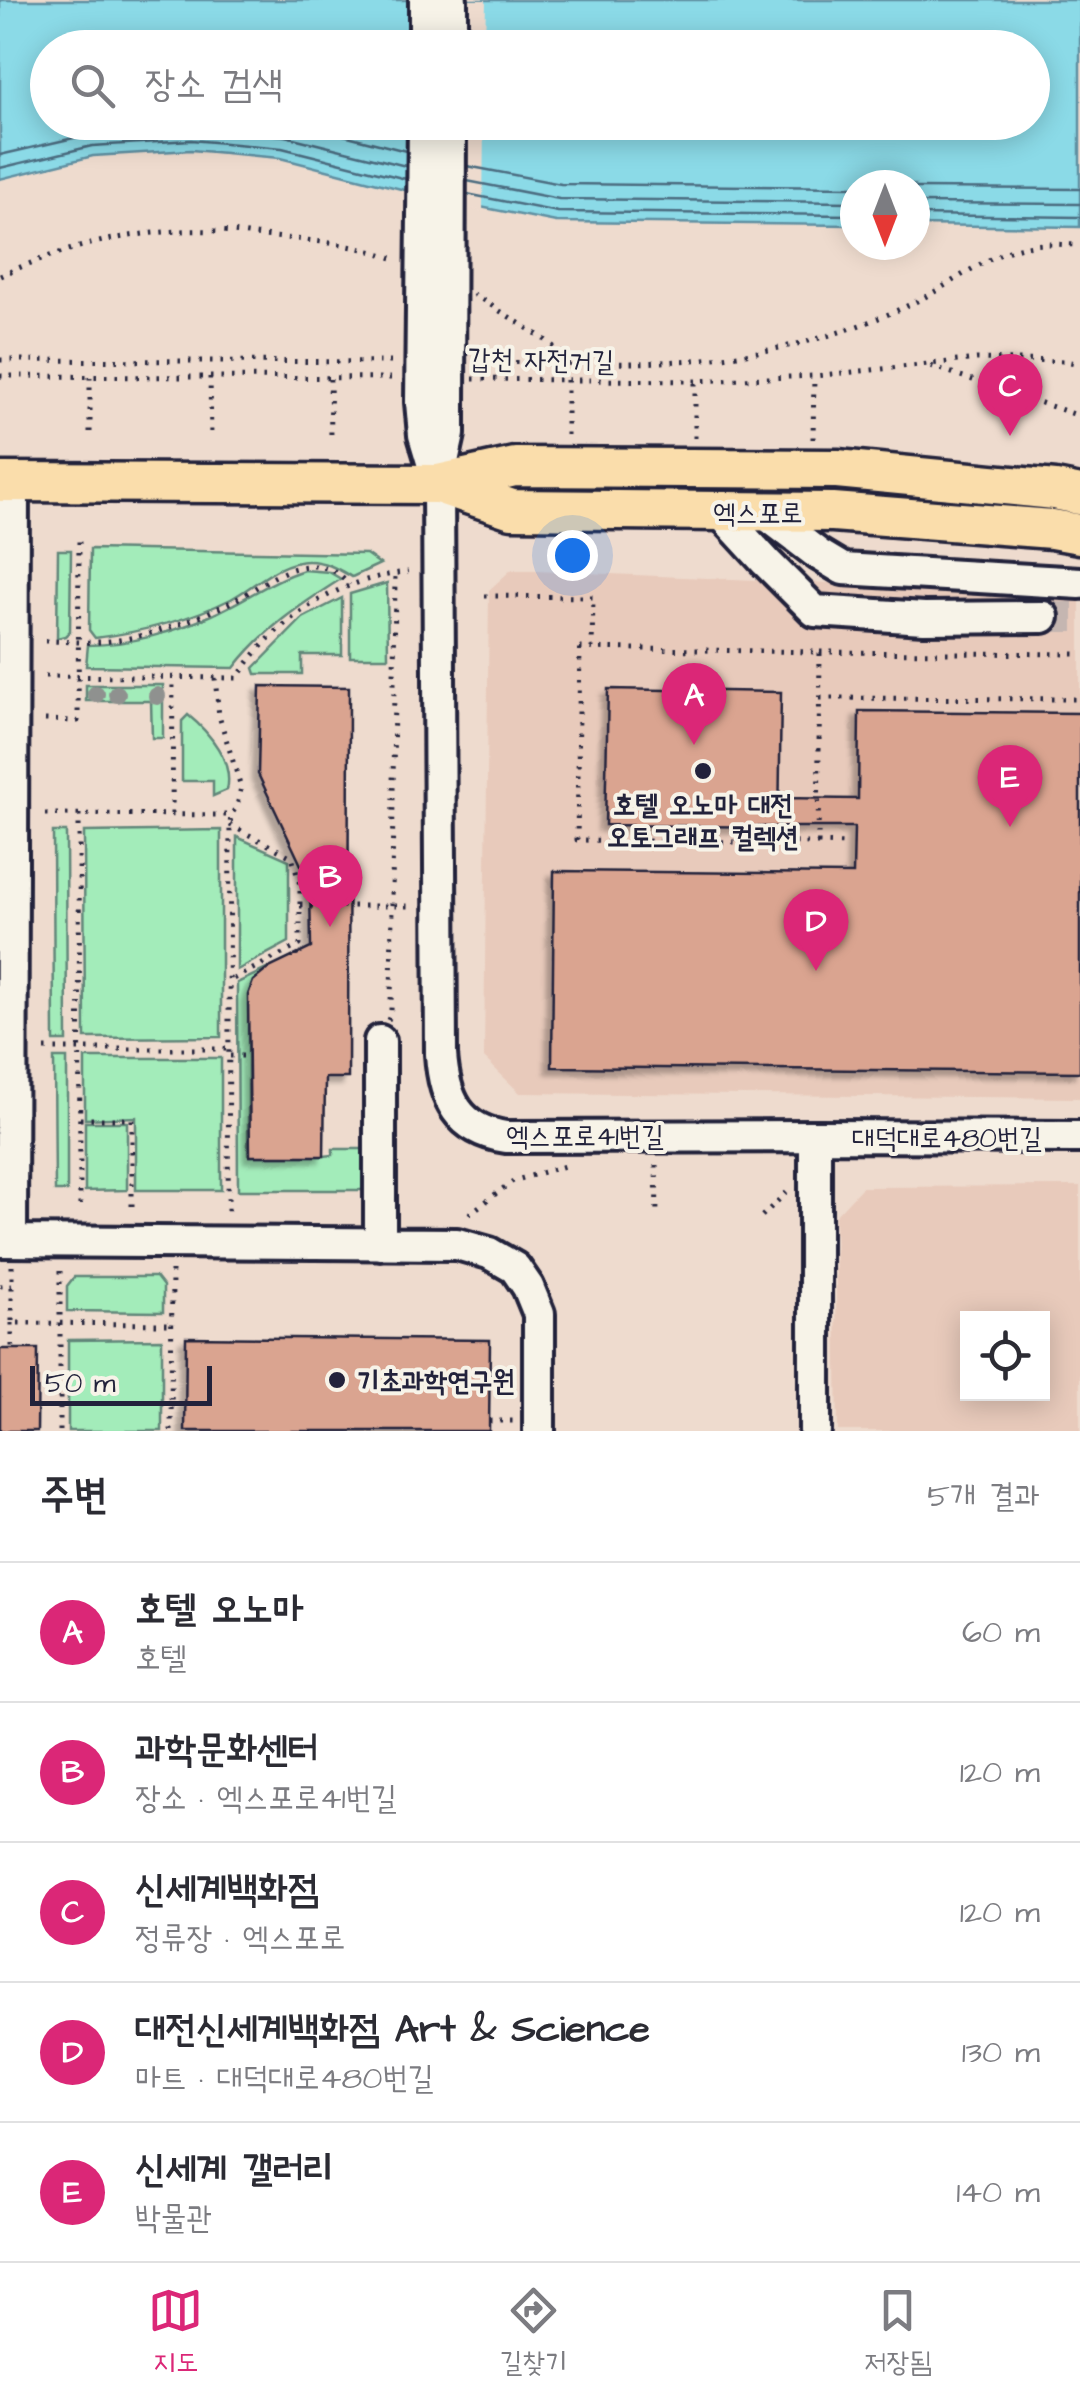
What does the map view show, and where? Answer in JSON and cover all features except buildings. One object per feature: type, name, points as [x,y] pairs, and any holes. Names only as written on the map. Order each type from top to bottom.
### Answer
[{"type":"main road","name":"엑스포로","points":[[7,482],[438,484],[515,466],[837,469],[1080,495]]},
{"type":"main road","name":"엑스포로","points":[[438,484],[512,509],[833,512],[1080,534]]},
{"type":"street","points":[[425,0],[425,30]]},
{"type":"street","points":[[451,0],[451,30]]},
{"type":"street","points":[[424,140],[425,396]]},
{"type":"street","points":[[425,396],[448,140]]},
{"type":"street","name":"엑스포로41번길","points":[[425,396],[424,435],[438,484],[441,1054],[448,1093],[468,1123],[484,1134],[506,1137],[815,1136]]},
{"type":"street","points":[[7,482],[8,1248],[457,1244],[488,1253],[515,1268],[539,1314],[526,1426]]},
{"type":"street","points":[[720,512],[815,611],[924,618],[1044,617]]},
{"type":"street","points":[[763,512],[843,569],[1080,584]]},
{"type":"street","points":[[380,1042],[380,1244]]},
{"type":"street","points":[[815,1136],[815,1431]]},
{"type":"street","name":"대덕대로480번길","points":[[815,1136],[1080,1138]]},
{"type":"path","points":[[0,276],[78,246],[150,232],[220,231],[368,250]]},
{"type":"path","points":[[455,362],[679,362],[806,342],[918,301],[1000,254],[1033,245],[1080,246]]},
{"type":"path","name":"갑천 자전거길","points":[[459,378],[696,381],[814,376],[976,358],[1080,364]]},
{"type":"path","points":[[0,360],[396,362]]},
{"type":"path","points":[[928,364],[1080,416]]},
{"type":"path","points":[[0,376],[330,378],[425,396]]},
{"type":"path","points":[[90,376],[90,439]]},
{"type":"path","points":[[813,442],[814,376]]},
{"type":"path","points":[[210,377],[211,438]]},
{"type":"path","points":[[330,378],[331,436]]},
{"type":"path","points":[[567,380],[567,437]]},
{"type":"path","points":[[695,441],[696,381]]},
{"type":"path","points":[[45,720],[78,721],[79,540]]},
{"type":"path","points":[[45,641],[116,640],[155,631],[232,602],[290,569],[312,565],[330,568],[349,585]]},
{"type":"path","points":[[45,676],[237,678],[253,654],[285,621],[349,585],[408,572]]},
{"type":"path","points":[[380,1042],[391,1013],[395,573]]},
{"type":"path","points":[[485,596],[593,597],[592,648]]},
{"type":"path","points":[[850,844],[577,840],[580,648],[1080,654]]},
{"type":"path","points":[[818,843],[820,652]]},
{"type":"path","points":[[172,814],[173,678]]},
{"type":"path","points":[[216,678],[219,716],[242,787],[230,815],[228,1213]]},
{"type":"path","points":[[820,698],[1080,700]]},
{"type":"path","points":[[45,814],[230,815]]},
{"type":"path","points":[[79,814],[80,1212]]},
{"type":"path","points":[[230,824],[292,857],[300,885],[300,945],[230,980]]},
{"type":"path","points":[[300,906],[409,906]]},
{"type":"path","points":[[45,1049],[230,1052],[249,1056]]},
{"type":"path","points":[[80,1118],[132,1118],[132,1213]]},
{"type":"path","points":[[468,1214],[513,1182],[571,1164]]},
{"type":"path","points":[[656,1165],[657,1214]]},
{"type":"path","points":[[762,1216],[787,1192]]},
{"type":"path","points":[[8,1248],[12,1349]]},
{"type":"path","points":[[60,1266],[60,1431]]},
{"type":"path","points":[[171,1431],[172,1269]]},
{"type":"path","points":[[0,1286],[12,1285]]},
{"type":"path","points":[[12,1323],[172,1324]]},
{"type":"path","points":[[489,1421],[526,1426]]},
{"type":"shaded area","points":[[511,570],[1080,593],[1080,1098],[520,1093],[484,1058],[489,590]]},
{"type":"shaded area","points":[[1080,1186],[1080,1431],[838,1431],[835,1216],[862,1187]]},
{"type":"green space","points":[[90,549],[366,554],[380,564],[352,577],[320,562],[298,562],[231,599],[182,619],[95,638],[89,630]]},
{"type":"green space","points":[[58,550],[71,550],[70,631],[57,638]]},
{"type":"green space","points":[[304,570],[329,572],[341,579],[283,619],[234,668],[86,666],[88,645],[135,640],[183,627]]},
{"type":"green space","points":[[387,583],[388,657],[350,657],[350,594]]},
{"type":"green space","points":[[342,598],[342,655],[302,655],[302,674],[256,674],[254,668],[303,618]]},
{"type":"green space","points":[[86,685],[163,685],[163,738],[152,738],[151,701],[86,701]]},
{"type":"green space","points":[[188,715],[211,739],[227,769],[227,790],[213,796],[213,781],[182,781],[182,721]]},
{"type":"green space","points":[[221,830],[221,1037],[85,1038],[84,832]]},
{"type":"green space","points":[[53,832],[66,832],[67,1041],[54,1041]]},
{"type":"green space","points":[[237,837],[289,860],[289,942],[237,970]]},
{"type":"green space","points":[[269,968],[253,981],[248,995],[248,1154],[324,1156],[333,1155],[333,1149],[366,1149],[366,1190],[238,1190],[237,983]]},
{"type":"green space","points":[[54,1058],[67,1058],[67,1191],[55,1191]]},
{"type":"green space","points":[[85,1058],[221,1058],[221,1190],[136,1190],[136,1117],[85,1119]]},
{"type":"green space","points":[[85,1122],[127,1122],[127,1190],[85,1191]]},
{"type":"green space","points":[[74,1277],[156,1277],[163,1286],[163,1312],[67,1311],[67,1286]]},
{"type":"green space","points":[[162,1339],[162,1431],[68,1431],[68,1340]]},
{"type":"water","points":[[0,0],[1080,0],[1080,227],[930,225],[930,170],[840,170],[840,225],[556,222],[440,199],[280,158],[191,150],[93,156],[0,179]]},
{"type":"pier","points":[[414,0],[486,0],[485,30],[414,30]]},
{"type":"pier","points":[[414,140],[484,140],[483,212],[407,195],[413,195]]},
{"type":"tunnel","points":[[1043,617],[1080,617]]},
{"type":"place","name":"신세계백화점","points":[[1010,436]]},
{"type":"place","name":"호텔 오노마","points":[[694,745]]},
{"type":"place","name":"호텔 오노마 대전 오토그래프 컬렉션","points":[[703,771]]},
{"type":"place","name":"신세계 갤러리","points":[[1010,827]]},
{"type":"place","name":"과학문화센터","points":[[330,927]]},
{"type":"place","name":"대전신세계백화점 Art & Science","points":[[816,971]]},
{"type":"place","name":"기초과학연구원","points":[[337,1380]]}]
